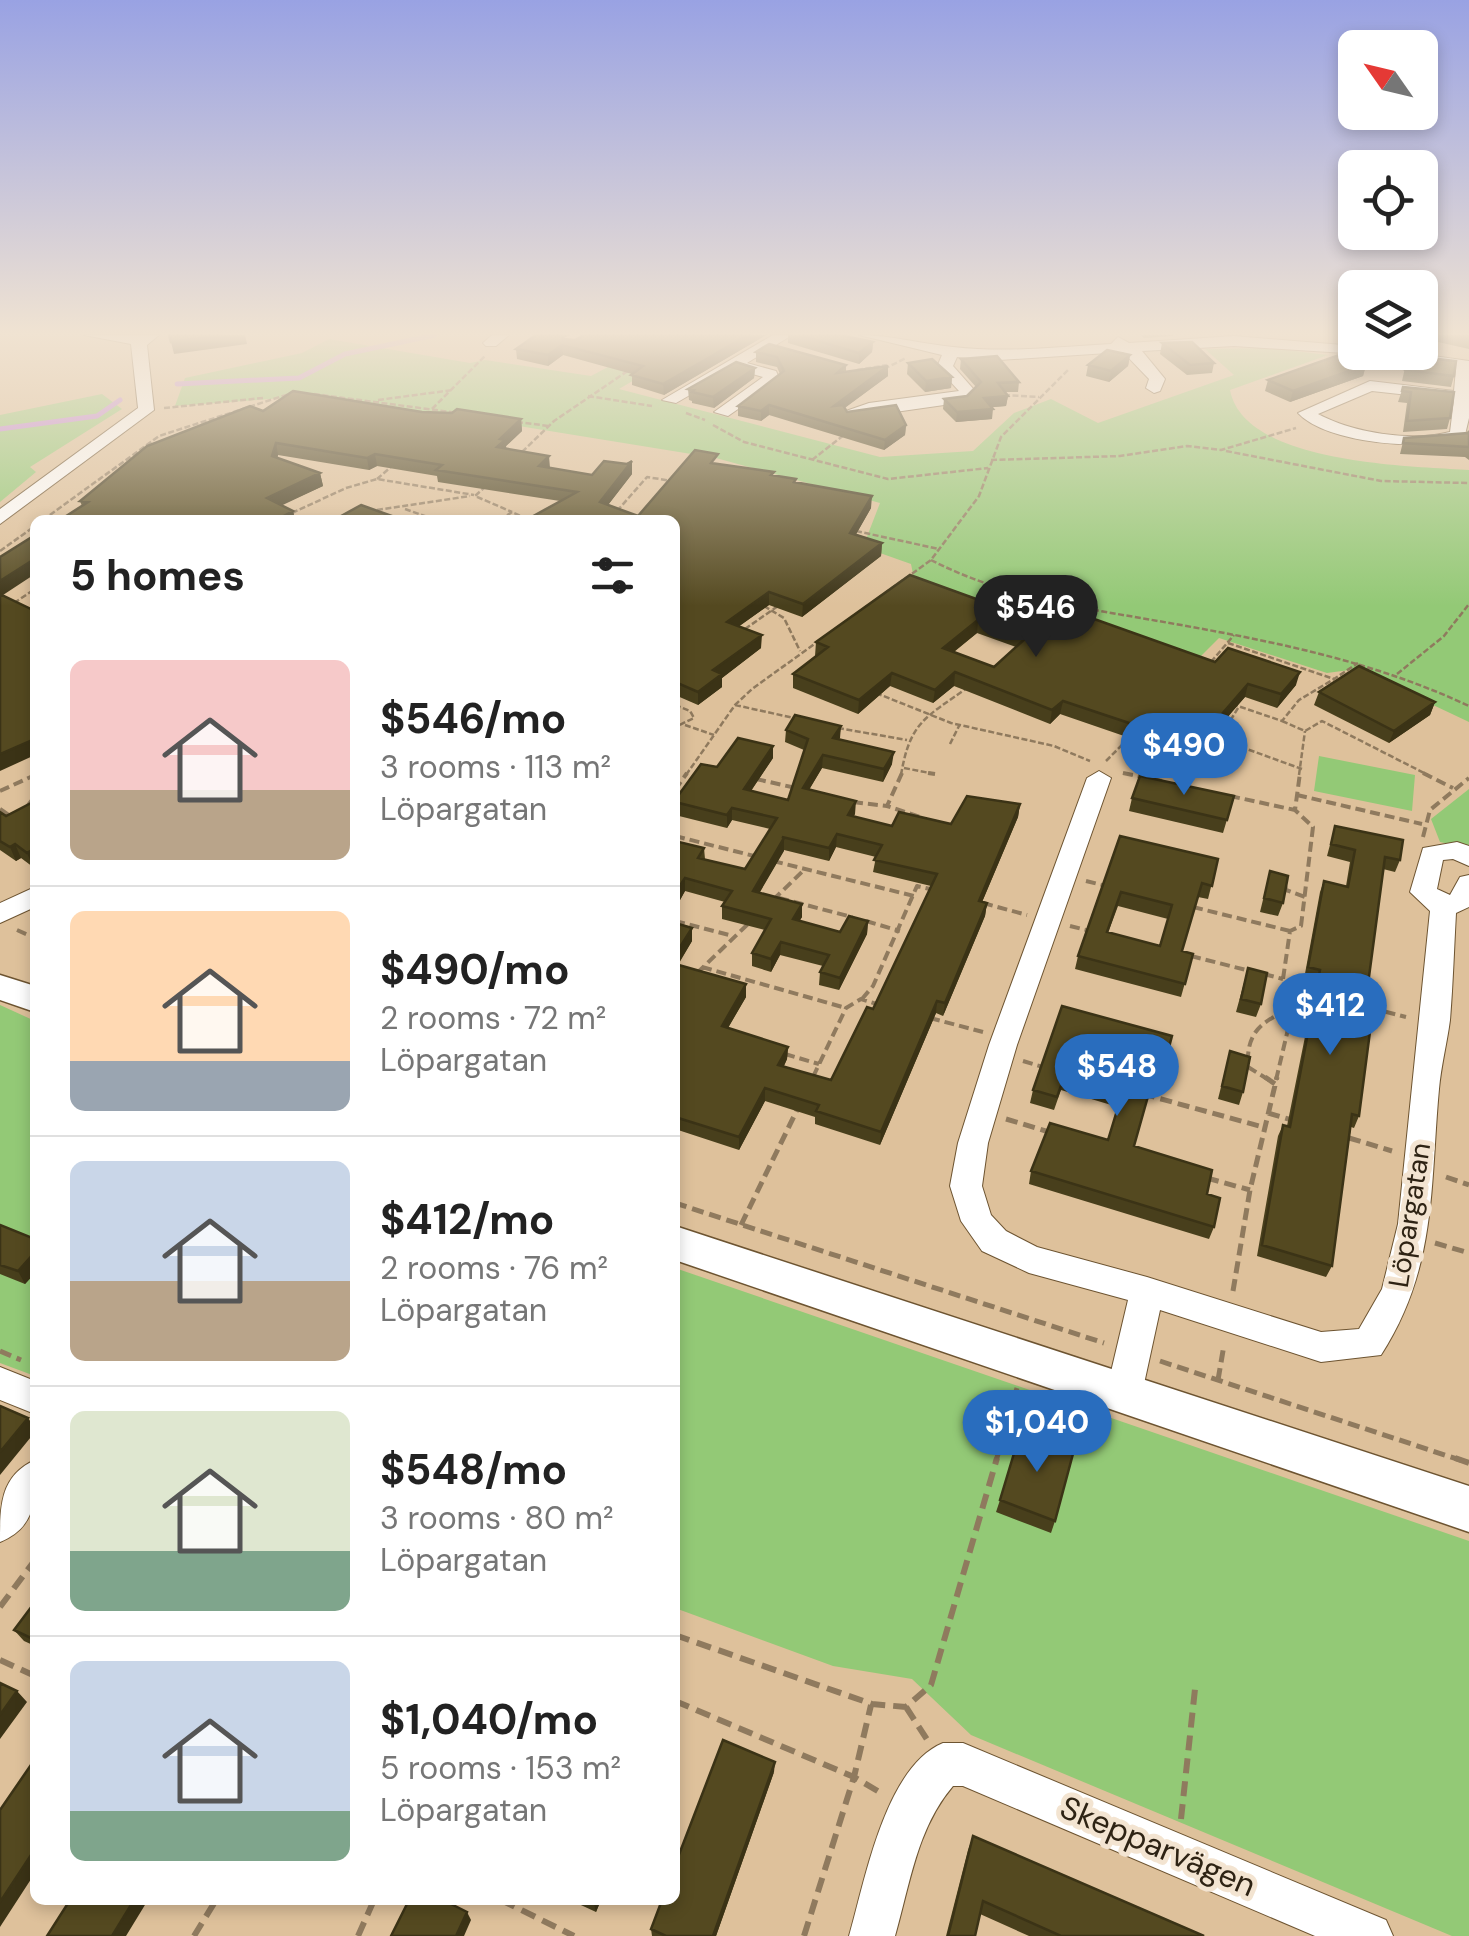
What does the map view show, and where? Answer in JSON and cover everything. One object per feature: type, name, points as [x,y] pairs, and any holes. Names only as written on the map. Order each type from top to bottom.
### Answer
[{"type":"street","points":[[0,518],[125,425]]},
{"type":"street","points":[[1325,425],[1441,442],[1458,436],[1458,425]]},
{"type":"street","name":"Löpargatan","points":[[1100,772],[982,1112],[966,1186],[977,1221],[994,1240],[1029,1259],[1147,1290],[1320,1347],[1369,1344],[1386,1323],[1404,1281],[1422,1163],[1424,1091],[1435,1022],[1444,908],[1423,892],[1432,854]]},
{"type":"street","points":[[1432,854],[1457,850],[1469,858]]},
{"type":"street","points":[[1444,908],[1460,901],[1469,883]]},
{"type":"street","points":[[1,922],[30,900]]},
{"type":"street","points":[[0,987],[30,998]]},
{"type":"street","points":[[680,1244],[1031,1342],[1128,1373],[1469,1509]]},
{"type":"street","points":[[1128,1373],[1147,1290]]},
{"type":"street","points":[[0,1383],[30,1396]]},
{"type":"street","points":[[0,1524],[30,1485]]},
{"type":"street","name":"Skepparvägen","points":[[943,1765],[963,1764],[1370,1936]]},
{"type":"street","points":[[872,1936],[910,1810],[923,1784],[943,1765]]},
{"type":"path","points":[[50,515],[159,436],[191,425]]},
{"type":"path","points":[[544,425],[549,426]]},
{"type":"path","points":[[710,425],[744,442],[888,479],[988,468]]},
{"type":"path","points":[[812,460],[856,425]]},
{"type":"path","points":[[680,783],[735,705],[931,560],[979,496],[1001,437],[1013,425]]},
{"type":"path","points":[[1221,450],[1303,425]]},
{"type":"path","points":[[512,461],[549,426]]},
{"type":"path","points":[[990,460],[1120,456],[1187,446],[1380,481],[1469,483]]},
{"type":"path","points":[[292,514],[346,488],[377,479],[403,456]]},
{"type":"path","points":[[614,514],[647,477],[683,483]]},
{"type":"path","points":[[377,479],[475,496],[518,515]]},
{"type":"path","points":[[378,510],[475,496],[488,484]]},
{"type":"path","points":[[401,507],[423,515]]},
{"type":"path","points":[[508,515],[512,512]]},
{"type":"path","points":[[0,551],[30,530]]},
{"type":"path","points":[[855,530],[939,549]]},
{"type":"path","points":[[931,560],[984,584],[1358,663],[1397,674],[1469,706]]},
{"type":"path","points":[[18,609],[11,605],[30,592]]},
{"type":"path","points":[[734,636],[786,600]]},
{"type":"path","points":[[754,603],[784,618],[801,653]]},
{"type":"path","points":[[1397,674],[1444,636],[1469,604]]},
{"type":"path","points":[[1058,618],[1074,605]]},
{"type":"path","points":[[848,618],[866,624]]},
{"type":"path","points":[[1208,665],[1234,635]]},
{"type":"path","points":[[1227,643],[1334,679]]},
{"type":"path","points":[[793,659],[810,666]]},
{"type":"path","points":[[1282,721],[1299,700],[1358,663]]},
{"type":"path","points":[[887,806],[904,768],[906,740],[929,715],[976,682]]},
{"type":"path","points":[[861,687],[929,715],[1054,746],[1100,772],[1162,781]]},
{"type":"path","points":[[1221,700],[1305,731]]},
{"type":"path","points":[[735,705],[806,721]]},
{"type":"path","points":[[1128,739],[1198,764],[1239,706]]},
{"type":"path","points":[[680,708],[694,715],[685,726]]},
{"type":"path","points":[[1305,731],[1322,721],[1453,788]]},
{"type":"path","points":[[950,744],[960,724]]},
{"type":"path","points":[[824,725],[906,740]]},
{"type":"path","points":[[680,726],[714,734]]},
{"type":"path","points":[[1100,772],[1139,729]]},
{"type":"path","points":[[1294,810],[1305,731]]},
{"type":"path","points":[[1218,739],[1302,769]]},
{"type":"path","points":[[1143,776],[1162,752]]},
{"type":"path","points":[[693,764],[710,768]]},
{"type":"path","points":[[904,768],[935,774]]},
{"type":"path","points":[[745,776],[797,789]]},
{"type":"path","points":[[0,791],[30,777]]},
{"type":"path","points":[[1432,854],[1422,835],[1422,824],[1453,788],[1469,778]]},
{"type":"path","points":[[1177,903],[1290,931],[1301,926],[1313,827],[1294,810],[1219,793]]},
{"type":"path","points":[[1298,795],[1422,824]]},
{"type":"path","points":[[845,800],[887,806],[929,821]]},
{"type":"path","points":[[0,809],[16,820],[30,802]]},
{"type":"path","points":[[680,837],[914,896]]},
{"type":"path","points":[[762,910],[806,869]]},
{"type":"path","points":[[1064,876],[1120,890]]},
{"type":"path","points":[[1283,878],[1286,890],[1305,897]]},
{"type":"path","points":[[776,897],[900,930]]},
{"type":"path","points":[[1,922],[30,936]]},
{"type":"path","points":[[680,922],[734,936]]},
{"type":"path","points":[[688,982],[748,923]]},
{"type":"path","points":[[1218,1380],[1250,1190],[1293,1008],[1283,979],[1290,931]]},
{"type":"path","points":[[702,967],[846,1008]]},
{"type":"path","points":[[1287,987],[1324,996]]},
{"type":"path","points":[[1361,1006],[1435,1022]]},
{"type":"path","points":[[1275,1084],[1248,1067],[1245,1043],[1258,1022],[1293,1008]]},
{"type":"path","points":[[783,1053],[819,1064]]},
{"type":"path","points":[[982,1112],[1058,1135]]},
{"type":"path","points":[[1268,1113],[1304,1124]]},
{"type":"path","points":[[1341,1135],[1422,1163],[1469,1186]]},
{"type":"path","points":[[741,1225],[767,1172]]},
{"type":"path","points":[[1192,1174],[1250,1190]]},
{"type":"path","points":[[680,1205],[741,1225],[1031,1342],[1128,1373],[1218,1380],[1469,1463]]},
{"type":"path","points":[[680,1637],[872,1704],[906,1707],[930,1685],[1031,1342]]},
{"type":"path","points":[[0,1351],[30,1364]]},
{"type":"path","points":[[0,1607],[30,1567]]},
{"type":"path","points":[[0,1660],[30,1674]]},
{"type":"path","points":[[1177,1854],[1196,1690]]},
{"type":"path","points":[[680,1703],[854,1777],[910,1810]]},
{"type":"path","points":[[804,1936],[854,1777],[872,1704]]},
{"type":"path","points":[[906,1707],[943,1765]]},
{"type":"path","points":[[194,1936],[213,1905]]},
{"type":"path","points":[[358,1936],[372,1905]]},
{"type":"path","points":[[510,1905],[574,1936]]},
{"type":"green space","points":[[0,425],[96,425],[30,467],[36,472],[0,502]]},
{"type":"green space","points":[[515,425],[759,425],[880,457],[973,451],[1001,425],[1255,425],[1296,447],[1332,456],[1469,470],[1469,722],[1357,669],[1327,673],[1219,638],[1199,658],[1060,611],[1038,625],[914,579],[911,564],[863,547],[880,503],[716,458]]},
{"type":"green space","points":[[1319,756],[1415,775],[1412,811],[1314,791]]},
{"type":"green space","points":[[1469,789],[1469,848],[1440,842],[1431,819]]},
{"type":"green space","points":[[0,1005],[30,1019],[30,1374],[0,1363]]},
{"type":"green space","points":[[680,1270],[1469,1541],[1469,1936],[1452,1936],[971,1735],[912,1679],[833,1666],[680,1610]]},
{"type":"building","points":[[200,425],[514,425],[497,447],[549,456],[539,466],[592,475],[604,461],[632,461],[600,502],[635,515],[535,515],[577,492],[436,470],[442,465],[375,454],[367,458],[276,443],[272,456],[320,473],[267,498],[293,511],[285,515],[68,515],[88,502],[80,501],[147,446]]},
{"type":"building","points":[[836,425],[906,425],[885,440]]},
{"type":"building","points":[[1469,431],[1469,447],[1403,443],[1404,438]]},
{"type":"building","points":[[695,450],[718,454],[711,463],[774,472],[771,475],[796,479],[794,482],[872,496],[850,533],[882,543],[803,604],[769,592],[727,622],[762,635],[713,670],[722,674],[698,692],[680,684],[680,515],[639,515]]},
{"type":"building","points":[[361,505],[389,515],[343,515]]},
{"type":"building","points":[[30,538],[30,562],[0,581],[0,557]]},
{"type":"building","points":[[910,575],[1048,625],[1066,609],[1215,662],[1228,648],[1300,672],[1281,694],[1248,684],[1195,745],[1063,701],[1052,710],[955,672],[935,690],[892,673],[859,700],[793,674],[828,647],[816,642]],"holes":[[[978,620],[1027,637],[994,667],[943,648]]]},
{"type":"building","points":[[0,594],[30,609],[30,741],[0,754]]},
{"type":"building","points":[[1359,666],[1435,702],[1394,731],[1319,692]]},
{"type":"building","points":[[795,715],[841,726],[833,738],[894,752],[884,769],[823,755],[803,788],[856,801],[848,815],[892,826],[899,812],[951,824],[967,796],[1020,804],[979,901],[987,903],[945,1003],[937,1001],[881,1132],[816,1111],[819,1105],[765,1088],[739,1137],[680,1119],[680,965],[746,984],[722,1026],[788,1047],[778,1065],[831,1080],[867,1007],[873,1009],[937,874],[874,860],[882,845],[837,834],[829,848],[782,837],[753,891],[802,904],[793,919],[840,932],[849,916],[868,921],[840,978],[820,972],[829,955],[781,942],[771,959],[752,953],[771,919],[722,906],[732,891],[685,878],[680,886],[680,842],[704,848],[698,858],[745,869],[777,818],[732,808],[727,815],[680,803],[680,793],[701,764],[717,767],[738,738],[773,746],[744,789],[788,800],[808,739],[786,730]]},
{"type":"building","points":[[1140,776],[1234,796],[1227,820],[1132,798]]},
{"type":"building","points":[[30,804],[27,853],[15,844],[10,847],[0,841],[0,812],[6,816]]},
{"type":"building","points":[[1335,826],[1403,840],[1400,860],[1385,857],[1366,999],[1374,1001],[1359,1116],[1352,1114],[1332,1266],[1262,1245],[1283,1125],[1290,1127],[1320,970],[1308,967],[1324,881],[1348,887],[1355,850],[1331,844]]},
{"type":"building","points":[[1120,836],[1218,859],[1212,886],[1202,883],[1182,951],[1193,954],[1185,984],[1078,956]],"holes":[[[1121,892],[1172,905],[1160,946],[1107,932]]]},
{"type":"building","points":[[1270,871],[1288,876],[1283,903],[1264,898]]},
{"type":"building","points":[[680,924],[692,928],[680,947]]},
{"type":"building","points":[[1248,968],[1267,973],[1261,1004],[1241,999]]},
{"type":"building","points":[[1062,1006],[1172,1036],[1163,1070],[1156,1068],[1134,1146],[1212,1170],[1207,1194],[1220,1198],[1214,1227],[1031,1171],[1050,1123],[1108,1140],[1122,1094],[1064,1077],[1057,1097],[1033,1090]]},
{"type":"building","points":[[1230,1051],[1250,1057],[1243,1092],[1222,1086]]},
{"type":"building","points":[[0,1225],[30,1237],[30,1258],[18,1271],[0,1265]]},
{"type":"building","points":[[0,1406],[28,1418],[0,1452]]},
{"type":"building","points":[[1021,1430],[1074,1450],[1055,1521],[1000,1500]]},
{"type":"building","points":[[30,1609],[30,1638],[14,1630]]},
{"type":"building","points":[[0,1683],[17,1691],[0,1715]]},
{"type":"building","points":[[723,1740],[775,1762],[713,1936],[666,1936],[651,1929],[660,1905],[680,1905],[680,1852]]},
{"type":"building","points":[[30,1766],[30,1857],[0,1902],[0,1810]]},
{"type":"building","points":[[973,1836],[1204,1936],[1061,1936],[983,1901],[975,1936],[948,1936]]},
{"type":"building","points":[[67,1905],[131,1905],[112,1936],[47,1936]]},
{"type":"building","points":[[406,1905],[453,1905],[467,1912],[456,1936],[391,1936]]},
{"type":"waterway","points":[[0,429],[27,425]]}]
